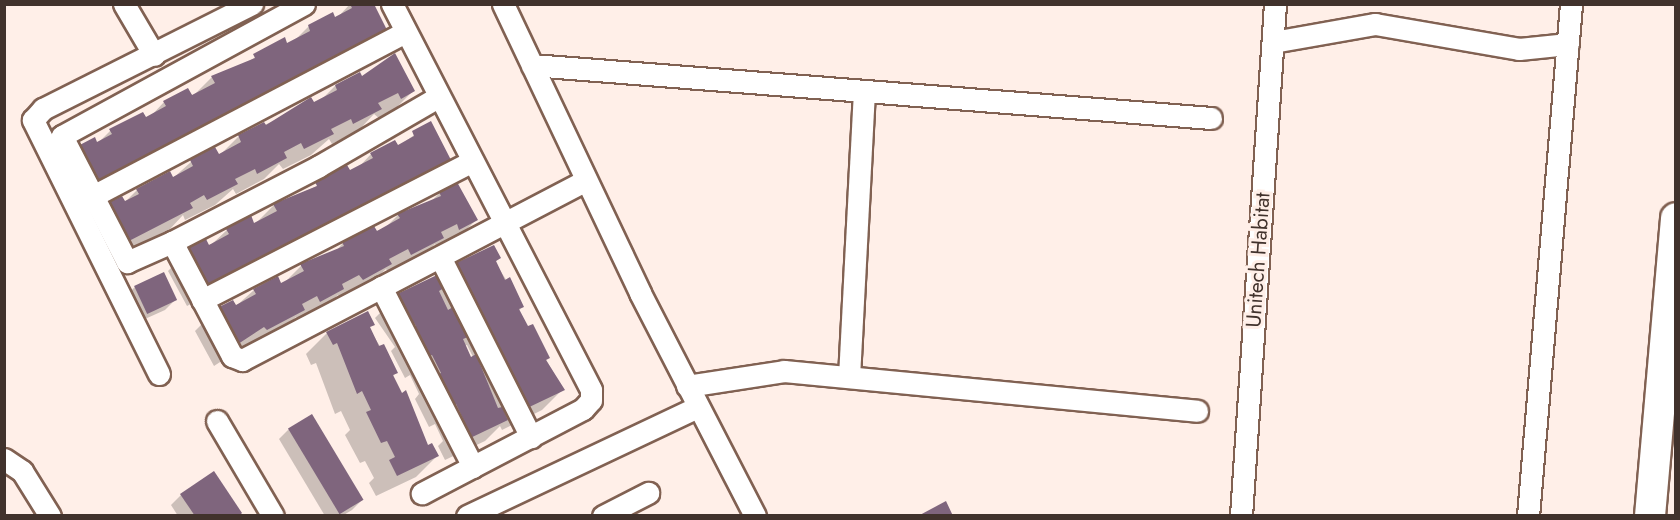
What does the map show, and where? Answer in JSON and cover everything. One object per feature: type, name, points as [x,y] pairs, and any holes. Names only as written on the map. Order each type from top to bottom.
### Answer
[{"type":"main road","points":[[1650,516],[1676,218]]},
{"type":"street","points":[[124,4],[154,55]]},
{"type":"street","points":[[159,374],[33,120],[43,109],[252,4]]},
{"type":"street","points":[[304,4],[62,136],[126,262],[172,242],[319,166],[438,97]]},
{"type":"street","points":[[392,4],[503,225],[591,390],[591,400],[584,409],[422,493]]},
{"type":"street","points":[[503,4],[585,181],[687,386],[755,516]]},
{"type":"street","name":"Unitech Habitat","points":[[1241,516],[1275,4]]},
{"type":"street","points":[[1528,516],[1571,4]]},
{"type":"street","points":[[1273,42],[1375,24],[1519,49],[1568,44]]},
{"type":"street","points":[[93,196],[405,32]]},
{"type":"street","points":[[532,65],[1211,118]]},
{"type":"street","points":[[849,377],[864,91]]},
{"type":"street","points":[[202,300],[472,162]]},
{"type":"street","points":[[172,242],[232,356],[242,360],[585,181]]},
{"type":"street","points":[[440,257],[531,437]]},
{"type":"street","points":[[381,287],[473,467]]},
{"type":"street","points":[[687,386],[775,371],[1197,411]]},
{"type":"street","points":[[467,516],[698,406]]},
{"type":"street","points":[[217,421],[273,516]]},
{"type":"street","points":[[4,459],[22,471],[50,516]]},
{"type":"street","points":[[603,516],[648,493]]},
{"type":"building","points":[[350,4],[374,4],[388,32],[94,186],[74,148],[95,137],[97,142],[112,134],[109,129],[143,112],[146,117],[166,106],[163,101],[188,88],[192,95],[215,83],[211,76],[255,58],[253,54],[285,37],[287,43],[310,31],[308,25],[333,12],[335,17],[352,8]]},
{"type":"building","points":[[395,53],[415,91],[401,99],[398,93],[378,103],[382,109],[353,124],[351,119],[331,129],[334,134],[304,149],[301,143],[284,152],[287,158],[257,174],[255,169],[235,179],[238,184],[207,200],[204,195],[190,203],[193,208],[127,242],[106,204],[122,196],[125,201],[139,194],[136,189],[170,171],[173,177],[193,166],[190,160],[215,147],[219,154],[241,142],[238,135],[264,122],[266,125],[311,97],[314,102],[337,90],[335,85],[360,72],[362,76]]},
{"type":"building","points":[[431,121],[451,160],[208,286],[188,248],[206,239],[209,245],[229,234],[226,229],[251,215],[254,223],[277,211],[273,204],[317,186],[315,182],[347,165],[350,170],[373,158],[370,153],[395,140],[398,145],[414,136],[412,131]]},
{"type":"building","points":[[457,182],[478,220],[459,230],[457,224],[441,232],[444,238],[411,255],[408,249],[389,259],[392,264],[363,280],[359,275],[342,284],[344,289],[320,302],[317,296],[302,304],[305,310],[267,330],[264,327],[235,346],[215,309],[233,300],[236,305],[256,294],[253,289],[278,276],[281,283],[304,271],[300,264],[344,246],[342,242],[374,226],[377,231],[400,218],[397,214],[441,196],[439,192]]},
{"type":"building","points":[[494,245],[501,258],[496,261],[505,280],[510,277],[524,307],[519,309],[528,326],[533,324],[550,358],[546,360],[565,390],[523,410],[515,394],[521,391],[513,374],[507,377],[492,346],[498,343],[488,325],[483,328],[463,277],[459,279],[452,265]]},
{"type":"building","points":[[164,272],[177,300],[147,314],[134,286]]},
{"type":"building","points":[[437,275],[444,288],[439,291],[448,310],[453,307],[468,337],[463,339],[471,357],[476,354],[498,408],[502,407],[508,420],[466,440],[458,424],[464,421],[456,404],[450,407],[435,376],[441,373],[432,355],[426,358],[412,329],[416,326],[395,295]]},
{"type":"building","points":[[368,311],[375,325],[370,327],[379,346],[384,344],[398,373],[393,375],[402,393],[406,390],[428,445],[432,443],[439,456],[397,476],[389,460],[395,457],[387,441],[381,443],[366,412],[371,410],[362,391],[357,394],[337,343],[333,345],[326,332]]},
{"type":"building","points":[[312,414],[364,500],[340,514],[288,428]]},
{"type":"building","points":[[214,471],[242,513],[239,516],[195,516],[180,494]]},
{"type":"building","points":[[946,501],[953,516],[918,516]]}]
